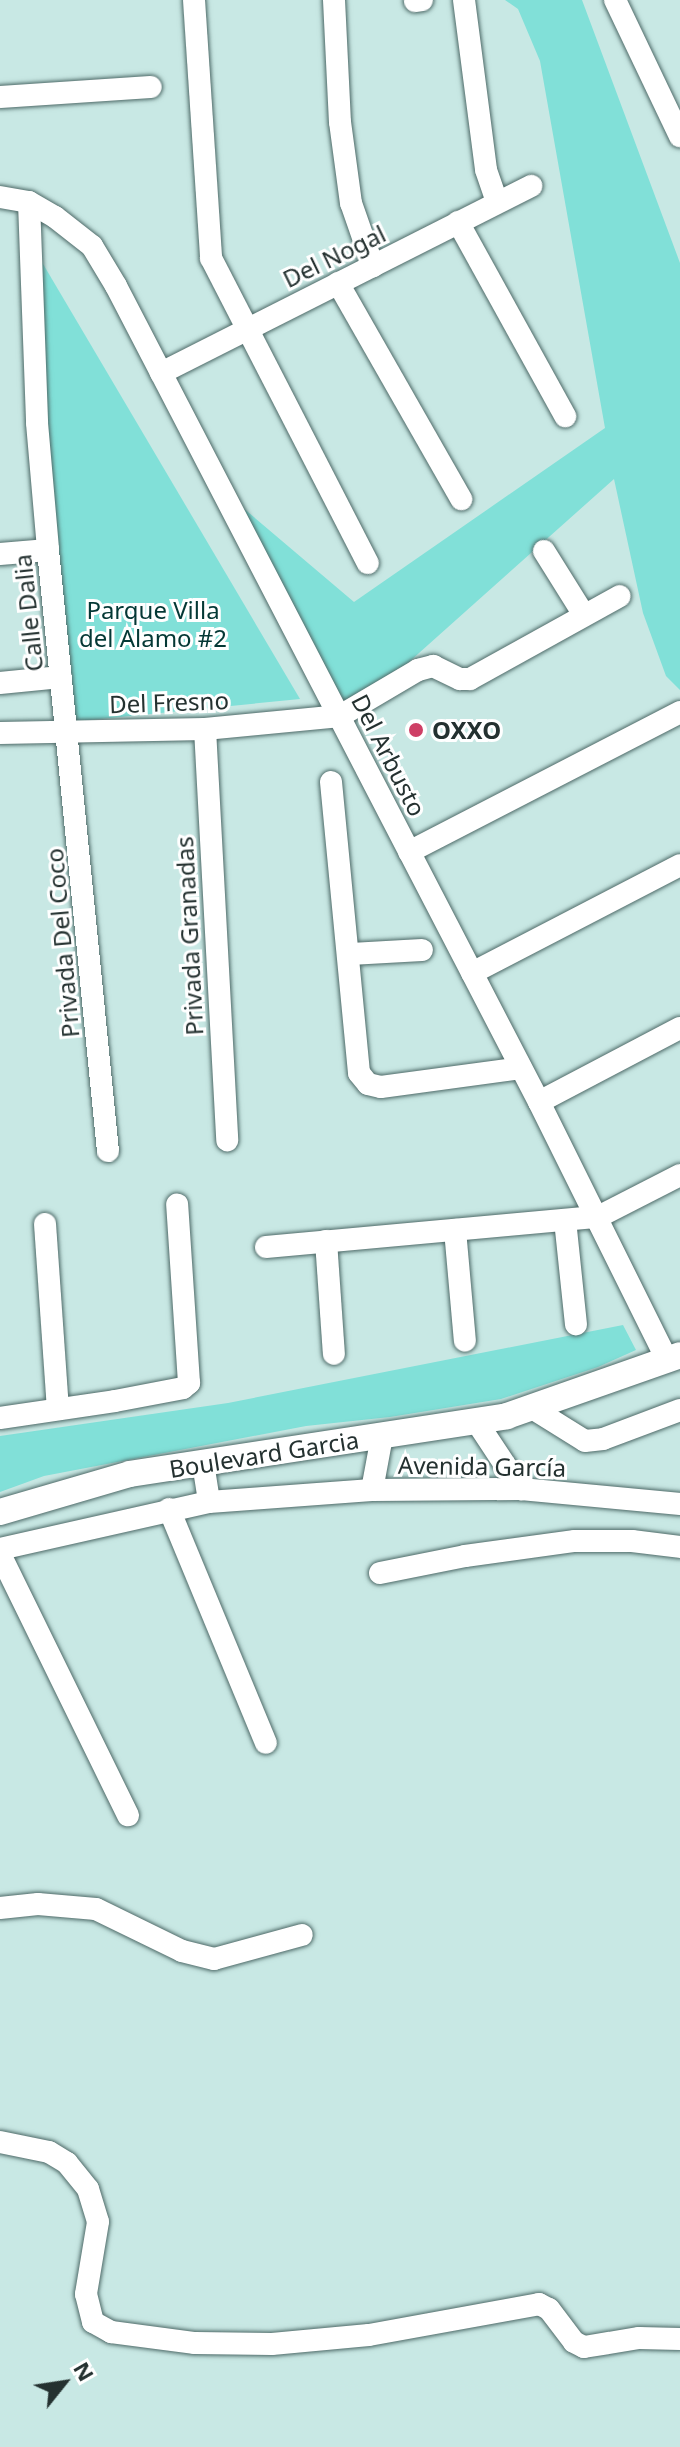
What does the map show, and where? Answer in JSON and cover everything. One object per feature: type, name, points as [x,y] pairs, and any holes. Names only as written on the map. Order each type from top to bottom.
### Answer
[{"type":"main road","name":"Boulevard Garcia","points":[[0,1512],[130,1474],[476,1421],[532,1408],[673,1357]]},
{"type":"street","points":[[194,0],[211,258],[245,330],[368,563]]},
{"type":"street","points":[[334,0],[340,122],[351,203],[373,266]]},
{"type":"street","points":[[415,1],[422,0]]},
{"type":"street","points":[[464,0],[486,170],[497,202]]},
{"type":"street","points":[[624,2],[680,136]]},
{"type":"street","points":[[0,97],[151,87]]},
{"type":"street","name":"Del Nogal","points":[[161,373],[532,186]]},
{"type":"street","points":[[0,197],[29,202]]},
{"type":"street","name":"Del Arbusto","points":[[29,202],[92,246],[673,1357]]},
{"type":"street","name":"Calle Dalia","points":[[29,202],[37,423],[68,730]]},
{"type":"street","points":[[458,222],[565,416]]},
{"type":"street","points":[[338,283],[461,499]]},
{"type":"street","points":[[0,554],[48,550]]},
{"type":"street","points":[[544,551],[584,615]]},
{"type":"street","points":[[340,716],[418,670],[433,666],[460,679],[470,679],[620,596]]},
{"type":"street","points":[[0,683],[61,677]]},
{"type":"street","points":[[409,852],[680,712]]},
{"type":"street","name":"Del Fresno","points":[[0,733],[205,729],[340,716]]},
{"type":"street","name":"Privada Granadas","points":[[205,729],[227,1140]]},
{"type":"street","name":"Privada Del Coco","points":[[68,730],[108,1151]]},
{"type":"street","points":[[331,782],[359,1073],[368,1084],[381,1087],[521,1068]]},
{"type":"street","points":[[472,973],[680,865]]},
{"type":"street","points":[[349,954],[422,950]]},
{"type":"street","points":[[539,1102],[680,1028]]},
{"type":"street","points":[[266,1247],[598,1217],[680,1175]]},
{"type":"street","points":[[0,1418],[156,1393],[189,1383],[177,1204]]},
{"type":"street","points":[[565,1220],[576,1324]]},
{"type":"street","points":[[45,1224],[58,1409]]},
{"type":"street","points":[[455,1230],[465,1341]]},
{"type":"street","points":[[326,1241],[334,1354]]},
{"type":"street","points":[[532,1408],[585,1441],[603,1439],[680,1410]]},
{"type":"street","points":[[476,1421],[521,1489]]},
{"type":"street","points":[[372,1490],[382,1436]]},
{"type":"street","points":[[203,1463],[209,1502]]},
{"type":"street","name":"Avenida García","points":[[0,1551],[209,1502],[372,1490],[521,1489],[680,1504]]},
{"type":"street","points":[[169,1509],[266,1743]]},
{"type":"street","points":[[380,1573],[465,1556],[575,1541],[632,1541],[680,1547]]},
{"type":"street","points":[[0,1551],[128,1815]]},
{"type":"street","points":[[0,1908],[52,1904],[96,1909],[182,1951],[214,1959],[302,1935]]},
{"type":"street","points":[[0,2142],[49,2152],[67,2163],[88,2189],[98,2222],[86,2294],[93,2322],[111,2332],[195,2343],[272,2344],[369,2335],[539,2304],[549,2309],[574,2342],[584,2347],[639,2338],[680,2339]]},
{"type":"green space","points":[[505,0],[582,0],[680,263],[680,690],[666,676],[643,613],[614,479],[363,703],[340,716],[222,490],[354,602],[605,428],[540,61],[518,9]]},
{"type":"green space","name":"Parque Villa del Alamo #2","points":[[33,247],[300,699],[70,722]]},
{"type":"green space","points":[[623,1325],[636,1350],[598,1367],[501,1399],[390,1417],[306,1426],[44,1476],[0,1492],[0,1436],[228,1403]]},
{"type":"place","name":"OXXO","points":[[416,730]]}]
